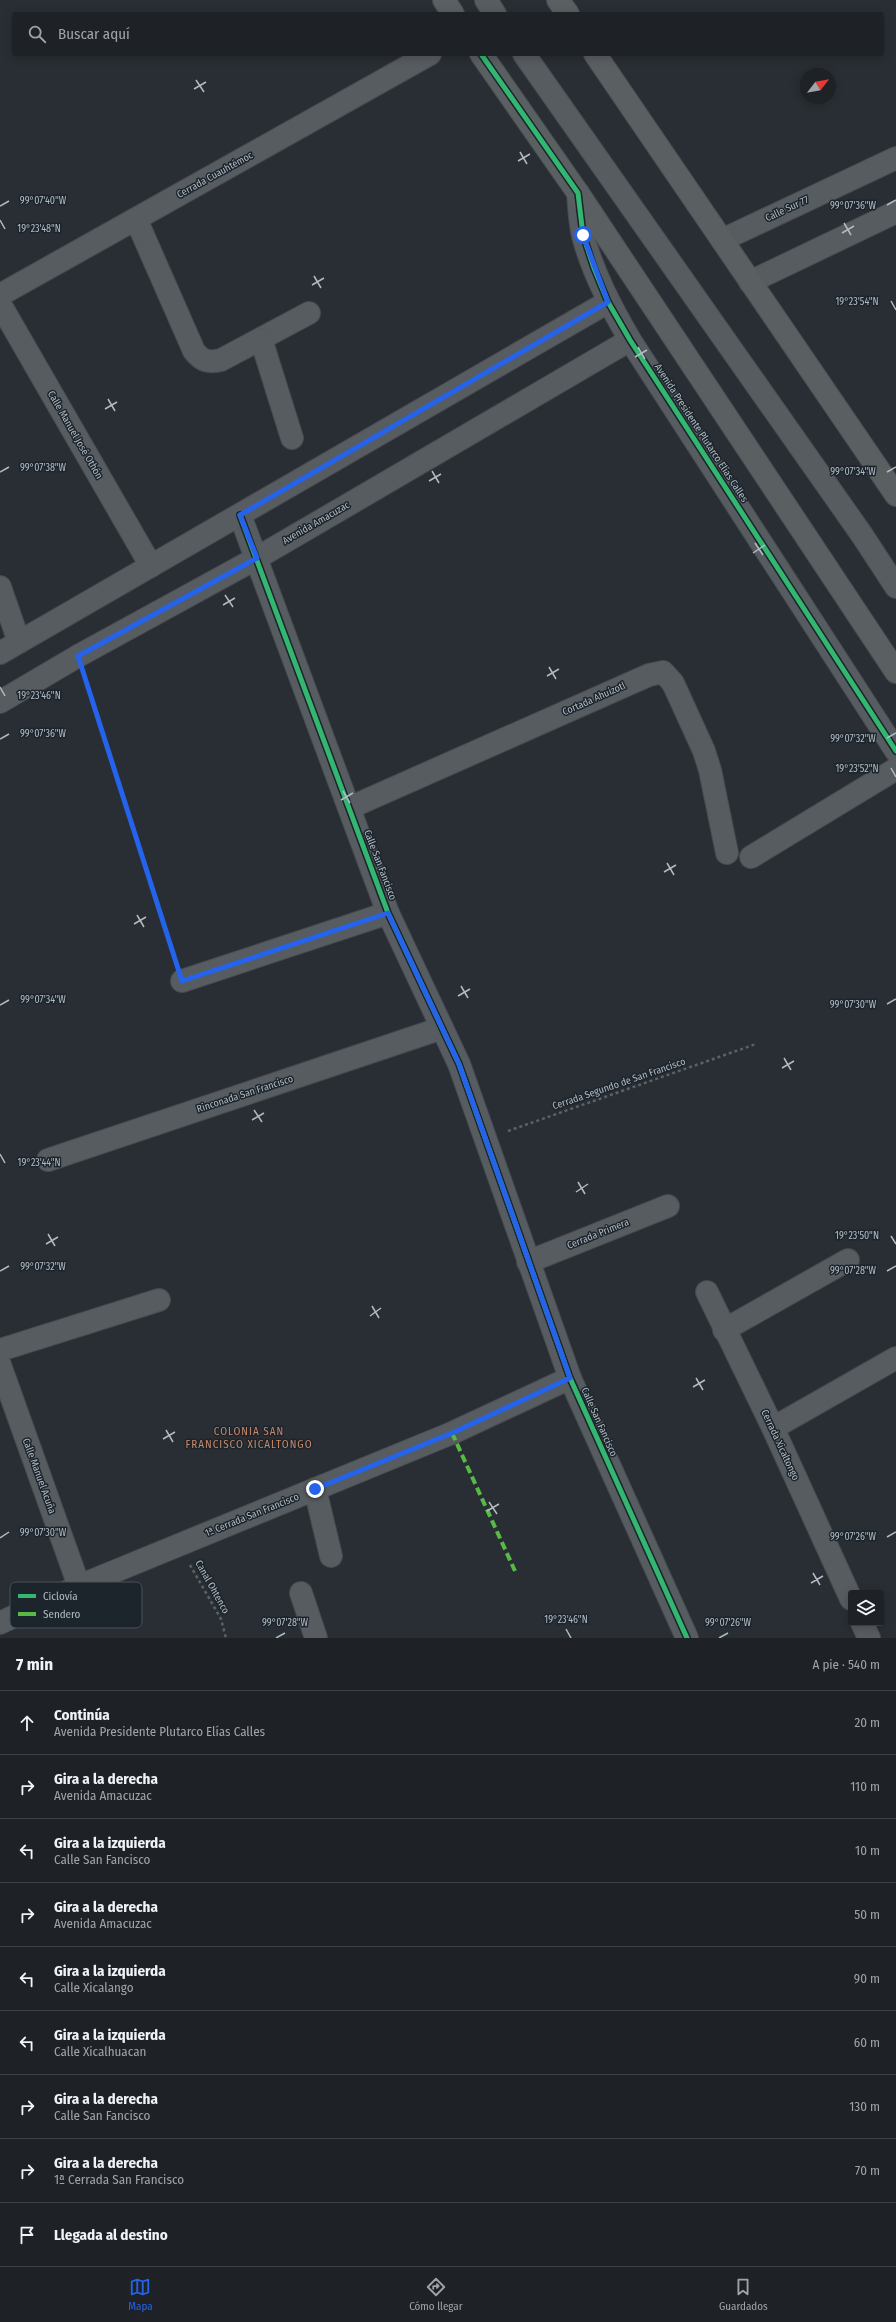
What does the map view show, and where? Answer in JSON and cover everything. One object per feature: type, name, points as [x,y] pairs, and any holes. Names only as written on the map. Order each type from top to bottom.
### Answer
[{"type":"main road","points":[[444,0],[452,12]]},
{"type":"main road","points":[[558,0],[567,12]]},
{"type":"main road","name":"Avenida Presidente Plutarco Elías Calles","points":[[482,56],[578,193],[896,672]]},
{"type":"main road","points":[[596,56],[896,495]]},
{"type":"street","points":[[486,0],[495,12]]},
{"type":"street","name":"Cerrada Cuauhtémoc","points":[[0,295],[426,56]]},
{"type":"street","points":[[525,56],[862,534],[896,586]]},
{"type":"street","name":"Calle Sur 77","points":[[722,240],[896,158]]},
{"type":"street","name":"Avenida Presidente Plutarco Elías Calles","points":[[578,193],[583,235],[608,302],[630,340],[896,751]]},
{"type":"street","points":[[750,282],[896,212]]},
{"type":"street","points":[[136,219],[194,350],[201,359],[211,362],[221,360],[309,313]]},
{"type":"street","points":[[0,653],[608,302]]},
{"type":"street","name":"Calle Manuel José Othón","points":[[0,304],[151,566]]},
{"type":"street","points":[[261,339],[292,438]]},
{"type":"street","name":"Avenida Amacuzac","points":[[0,702],[78,656],[257,558],[630,340]]},
{"type":"street","name":"Calle San Fancisco","points":[[240,515],[388,913],[459,1064],[487,1138],[528,1262],[570,1378],[686,1638]]},
{"type":"street","points":[[0,587],[19,642]]},
{"type":"street","name":"Cortada Ahuizotl","points":[[349,808],[649,675],[663,672],[673,683],[704,751],[710,770],[727,853]]},
{"type":"street","points":[[752,857],[896,769]]},
{"type":"street","points":[[182,981],[388,913]]},
{"type":"street","name":"Rinconada San Francisco","points":[[48,1160],[442,1028]]},
{"type":"street","name":"Cerrada Primera","points":[[528,1262],[668,1206]]},
{"type":"street","points":[[724,1330],[848,1260]]},
{"type":"street","name":"Cerrada Xicaltongo","points":[[707,1292],[724,1330],[773,1428],[848,1592]]},
{"type":"street","points":[[0,1350],[159,1300]]},
{"type":"street","points":[[773,1428],[896,1358]]},
{"type":"street","name":"Calle Manuel Acuña","points":[[0,1365],[78,1582]]},
{"type":"street","name":"1ª Cerrada San Francisco","points":[[89,1582],[452,1433],[570,1378]]},
{"type":"street","points":[[315,1489],[331,1556]]},
{"type":"street","points":[[300,1593],[316,1638]]},
{"type":"street","name":"1ª Cerrada San Francisco","points":[[0,1623],[10,1618]]},
{"type":"street","points":[[863,1626],[869,1638]]},
{"type":"path","points":[[78,656],[182,981]]},
{"type":"marked path","points":[[452,1433],[515,1571]]},
{"type":"cycle path","points":[[482,56],[578,193],[583,235],[594,268],[608,302],[630,340],[896,751]]},
{"type":"cycle path","points":[[240,515],[388,913],[459,1064],[570,1378],[687,1638]]},
{"type":"district","name":"COLONIA SAN FRANCISCO XICALTONGO","points":[[249,1437]]},
{"type":"route","points":[[315,1489],[452,1433],[570,1378],[528,1262],[487,1138],[459,1064],[388,913],[182,981],[78,656],[257,558],[240,515],[608,302],[594,268],[583,235]]}]
